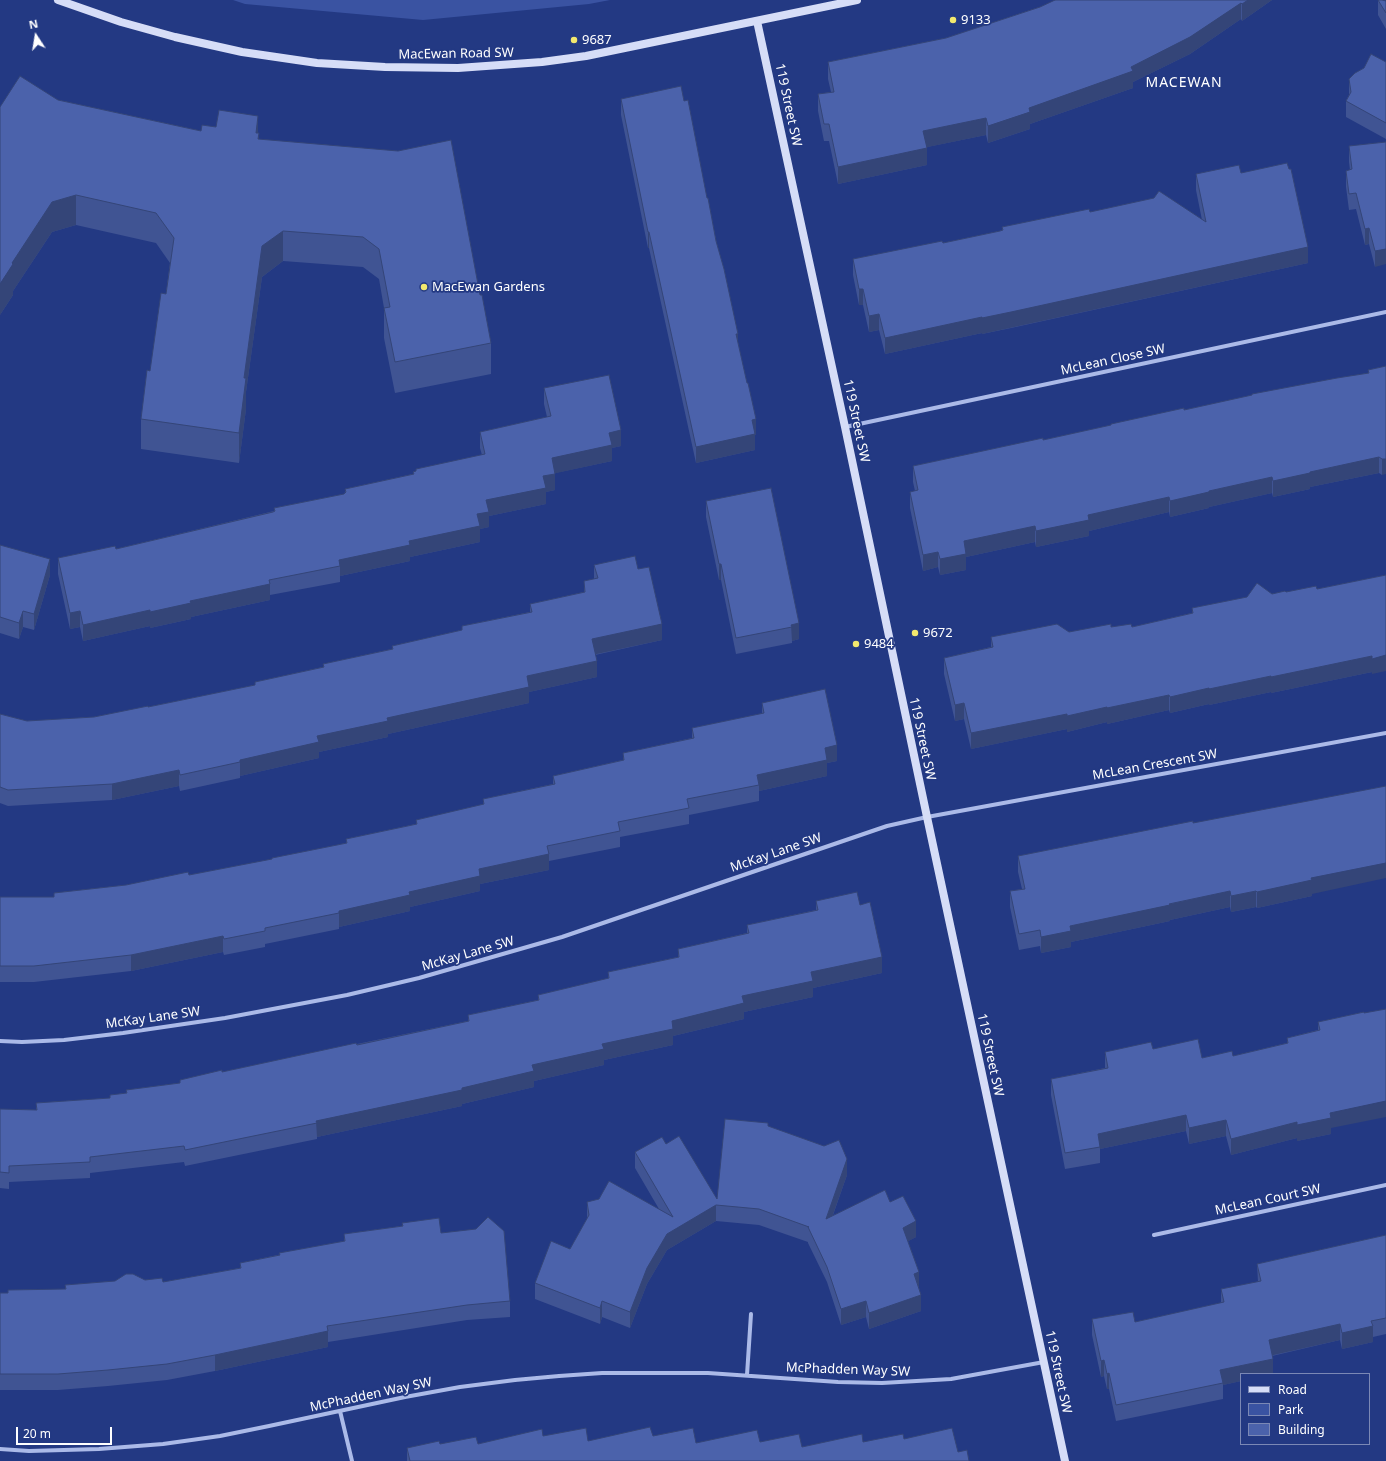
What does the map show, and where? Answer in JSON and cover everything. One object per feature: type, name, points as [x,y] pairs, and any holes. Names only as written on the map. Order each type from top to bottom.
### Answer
[{"type":"street","name":"MacEwan Road SW","points":[[58,0],[121,22],[159,33],[242,52],[317,63],[385,67],[458,68],[542,62],[586,56],[857,0]]},
{"type":"street","name":"119 Street SW","points":[[757,21],[1065,1461]]},
{"type":"street","name":"McLean Close SW","points":[[845,427],[1386,312]]},
{"type":"street","name":"McLean Crescent SW","points":[[927,817],[1386,733]]},
{"type":"street","name":"McKay Lane SW","points":[[0,1041],[22,1042],[64,1040],[174,1026],[347,995],[419,978],[562,937],[859,835],[887,826],[927,817]]},
{"type":"street","name":"McLean Court SW","points":[[1154,1235],[1386,1185]]},
{"type":"street","points":[[747,1376],[751,1314]]},
{"type":"street","name":"McPhadden Way SW","points":[[0,1450],[99,1450],[163,1444],[220,1436],[421,1394],[515,1380],[602,1373],[674,1373],[882,1383],[926,1381],[975,1375],[1044,1362]]},
{"type":"street","points":[[340,1411],[352,1461]]},
{"type":"green space","points":[[233,0],[610,0],[589,4],[423,20],[245,4]]},
{"type":"building","points":[[1055,0],[1248,0],[1242,4],[1241,3],[1190,37],[1131,67],[1133,71],[1029,108],[1030,112],[988,126],[986,118],[923,131],[927,148],[838,167],[829,124],[824,124],[818,94],[834,92],[828,62],[946,38],[1040,7]]},
{"type":"building","points":[[1378,0],[1386,1],[1386,13]]},
{"type":"building","points":[[1371,54],[1386,62],[1386,123],[1346,101],[1351,92],[1349,79],[1355,73],[1364,68]]},
{"type":"building","name":"MacEwan Gardens","points":[[20,76],[58,100],[201,131],[202,125],[216,127],[219,110],[258,116],[256,133],[259,133],[258,139],[398,151],[451,140],[480,295],[482,295],[491,343],[395,362],[384,308],[390,307],[379,249],[363,237],[283,231],[262,246],[244,378],[246,378],[239,433],[141,419],[147,370],[150,371],[161,293],[166,294],[174,238],[156,213],[76,195],[52,202],[0,284],[0,107]]},
{"type":"building","points":[[681,86],[684,101],[688,100],[716,241],[724,269],[738,334],[736,334],[756,419],[752,420],[755,434],[696,447],[648,232],[621,99]]},
{"type":"building","points":[[1386,142],[1386,249],[1375,251],[1369,228],[1365,229],[1356,193],[1349,194],[1346,171],[1352,169],[1349,146]]},
{"type":"building","points":[[1287,163],[1289,169],[1291,169],[1308,247],[885,338],[879,314],[869,316],[863,289],[859,289],[853,259],[942,241],[943,243],[1000,231],[1003,230],[1002,227],[1089,209],[1090,212],[1154,198],[1159,191],[1206,222],[1196,174],[1239,165],[1241,173]]},
{"type":"building","points":[[1386,366],[1386,459],[1379,457],[1273,481],[1272,477],[1170,501],[1169,497],[1088,515],[1089,520],[1036,531],[1035,526],[964,541],[966,554],[940,559],[938,552],[923,555],[910,492],[918,490],[913,466],[1043,438],[1043,440],[1252,394],[1369,373],[1368,370]]},
{"type":"building","points":[[609,375],[621,430],[609,433],[612,445],[552,458],[555,474],[543,476],[546,488],[486,500],[489,512],[477,514],[480,526],[409,541],[410,545],[339,560],[340,566],[269,580],[270,584],[190,601],[191,603],[150,612],[150,610],[83,625],[80,611],[70,613],[58,558],[115,546],[116,549],[273,512],[275,511],[274,508],[344,494],[346,492],[345,489],[414,474],[413,472],[416,471],[416,469],[485,454],[480,432],[551,416],[544,388]]},
{"type":"building","points":[[771,488],[799,623],[791,625],[792,627],[736,638],[706,501]]},
{"type":"building","points":[[0,545],[50,559],[34,614],[23,611],[19,623],[0,617]]},
{"type":"building","points":[[635,556],[638,569],[649,567],[662,624],[592,639],[597,661],[527,676],[529,687],[387,718],[388,721],[317,736],[319,742],[240,760],[240,762],[180,775],[179,770],[112,784],[8,790],[0,787],[0,714],[27,721],[94,717],[255,685],[255,682],[324,667],[323,664],[393,649],[392,646],[462,630],[462,626],[532,612],[530,604],[585,592],[584,581],[598,578],[594,565]]},
{"type":"building","points":[[1386,575],[1386,655],[1372,659],[1372,656],[1170,697],[1169,695],[1067,716],[1067,714],[971,733],[964,703],[955,705],[944,658],[993,647],[991,637],[1057,624],[1069,632],[1111,624],[1111,627],[1131,624],[1132,627],[1193,613],[1192,608],[1247,597],[1257,583],[1272,594],[1316,586],[1317,589]]},
{"type":"building","points":[[825,689],[837,745],[825,748],[827,760],[757,775],[759,785],[687,799],[689,808],[618,822],[620,831],[547,846],[549,854],[479,869],[480,876],[409,892],[410,895],[339,911],[339,913],[265,928],[265,931],[224,939],[223,936],[131,955],[34,966],[0,966],[0,897],[54,897],[54,893],[126,885],[188,872],[189,875],[347,843],[346,839],[417,824],[416,820],[484,804],[483,799],[555,784],[553,776],[624,760],[623,753],[694,738],[692,728],[764,713],[762,703]]},
{"type":"building","points":[[1386,786],[1386,863],[1311,878],[1312,880],[1257,892],[1231,896],[1230,891],[1169,904],[1170,905],[1070,926],[1071,931],[1041,937],[1040,930],[1019,934],[1010,891],[1025,889],[1018,856],[1193,821],[1193,823]]},
{"type":"building","points":[[857,892],[860,905],[870,902],[882,957],[811,972],[813,981],[742,996],[744,1003],[672,1021],[673,1029],[602,1044],[604,1049],[532,1065],[534,1071],[462,1088],[462,1090],[316,1121],[317,1123],[185,1150],[184,1146],[90,1157],[90,1162],[9,1166],[9,1173],[0,1172],[0,1109],[37,1110],[36,1103],[110,1098],[110,1095],[127,1093],[126,1090],[180,1083],[180,1080],[222,1070],[222,1072],[356,1043],[357,1045],[469,1021],[468,1015],[539,1000],[538,995],[609,978],[608,972],[679,957],[678,949],[749,933],[747,925],[818,910],[816,901]]},
{"type":"building","points":[[1386,1009],[1386,1101],[1330,1113],[1331,1118],[1297,1125],[1297,1122],[1231,1139],[1226,1120],[1189,1128],[1186,1115],[1098,1134],[1100,1147],[1065,1153],[1051,1079],[1108,1068],[1105,1052],[1151,1042],[1153,1049],[1198,1039],[1202,1058],[1232,1051],[1233,1056],[1288,1043],[1287,1038],[1320,1030],[1318,1022]]},
{"type":"building","points":[[725,1119],[768,1123],[768,1126],[824,1146],[839,1140],[847,1159],[826,1219],[885,1190],[890,1202],[903,1196],[916,1221],[903,1228],[919,1272],[914,1274],[921,1295],[869,1313],[866,1301],[841,1309],[827,1267],[809,1227],[759,1209],[716,1205],[667,1234],[647,1268],[630,1312],[602,1301],[600,1308],[535,1283],[551,1241],[570,1249],[589,1215],[587,1202],[599,1199],[609,1181],[673,1217],[635,1152],[662,1137],[666,1144],[679,1136],[717,1199]]},
{"type":"building","points":[[488,1217],[504,1231],[510,1301],[467,1305],[327,1326],[328,1331],[167,1364],[58,1374],[0,1374],[0,1293],[8,1293],[8,1290],[66,1289],[65,1285],[115,1281],[126,1274],[133,1274],[145,1280],[162,1278],[163,1282],[241,1268],[240,1263],[280,1255],[279,1253],[345,1241],[344,1234],[403,1226],[402,1223],[439,1218],[441,1233],[476,1229]]},
{"type":"building","points":[[1386,1235],[1386,1318],[1371,1321],[1373,1326],[1342,1333],[1340,1324],[1269,1340],[1273,1359],[1220,1370],[1223,1383],[1116,1405],[1109,1373],[1107,1374],[1104,1360],[1101,1361],[1092,1319],[1133,1312],[1135,1322],[1224,1302],[1221,1289],[1261,1281],[1257,1264]]},
{"type":"building","points":[[650,1427],[653,1436],[693,1428],[696,1443],[757,1430],[760,1442],[799,1434],[802,1447],[862,1434],[863,1442],[903,1434],[904,1439],[952,1428],[958,1452],[967,1450],[969,1461],[410,1461],[407,1448],[439,1441],[440,1444],[476,1437],[478,1444],[542,1429],[543,1436],[586,1428],[588,1441]]},
{"type":"place","name":"9133","points":[[953,20]]},
{"type":"place","name":"9687","points":[[574,40]]},
{"type":"place","name":"MacEwan Gardens","points":[[424,287]]},
{"type":"place","name":"9672","points":[[915,633]]},
{"type":"place","name":"9484","points":[[856,644]]},
{"type":"district","name":"MACEWAN","points":[[1184,83]]}]
